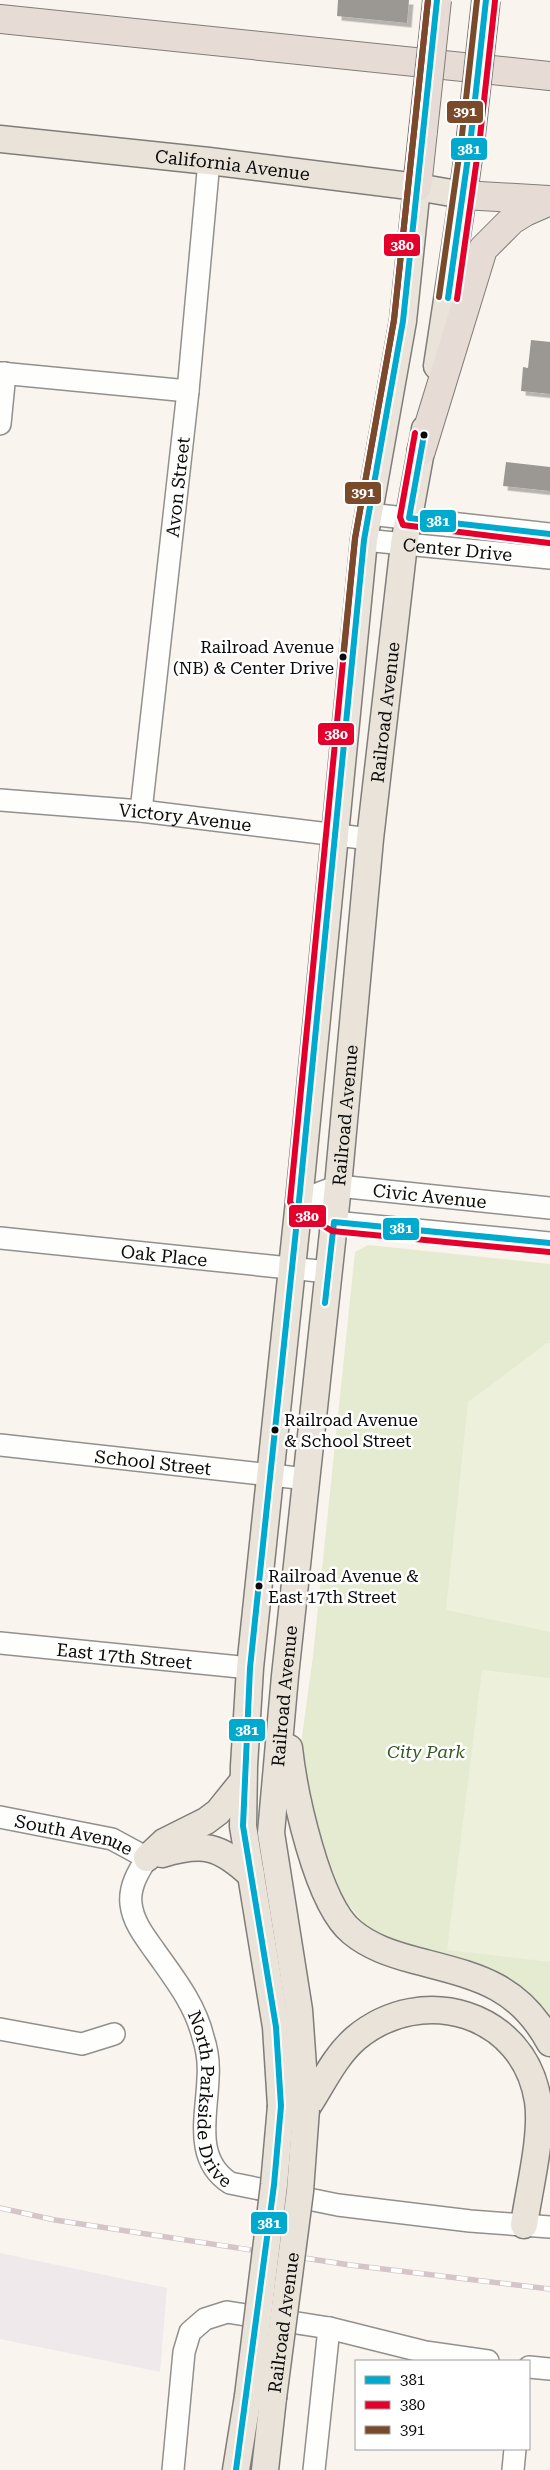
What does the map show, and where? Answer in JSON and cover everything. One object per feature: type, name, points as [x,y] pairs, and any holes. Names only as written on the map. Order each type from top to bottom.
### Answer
[{"type":"highway","name":"Railroad Avenue","points":[[417,186],[437,0]]},
{"type":"highway","name":"Railroad Avenue","points":[[463,195],[486,0]]},
{"type":"highway","points":[[0,19],[550,76]]},
{"type":"highway","points":[[463,195],[550,201]]},
{"type":"highway","points":[[421,451],[483,249],[512,220],[550,201]]},
{"type":"main road","name":"California Avenue","points":[[0,139],[209,161],[417,186],[463,195]]},
{"type":"main road","name":"Railroad Avenue","points":[[266,2470],[260,2397],[281,2106],[276,2027],[261,1925],[243,1826],[243,1781],[250,1668],[299,1201],[364,540],[403,320],[417,186]]},
{"type":"main road","name":"Railroad Avenue","points":[[236,2470],[260,2397],[300,2191],[306,2109],[299,2010],[271,1833],[306,1479],[338,1186],[370,839],[404,544],[443,333],[463,195]]},
{"type":"main road","points":[[285,1688],[288,1738],[297,1802],[319,1876],[335,1909],[351,1932],[374,1946],[393,1954],[496,1984],[519,2000],[536,2020],[550,2043]]},
{"type":"main road","points":[[147,1858],[164,1842],[206,1821],[218,1812],[243,1781]]},
{"type":"main road","points":[[147,1858],[187,1846],[204,1847],[217,1850],[236,1861],[251,1875]]},
{"type":"main road","points":[[306,2109],[343,2051],[356,2039],[381,2022],[420,2010],[466,2014],[485,2022],[515,2047],[530,2075],[538,2100],[539,2123],[524,2225]]},
{"type":"street","name":"Avon Street","points":[[141,811],[188,391],[209,161]]},
{"type":"street","points":[[0,424],[2,373],[188,391]]},
{"type":"street","name":"Center Drive","points":[[369,514],[550,534]]},
{"type":"street","name":"Center Drive","points":[[364,540],[550,558]]},
{"type":"street","name":"Victory Avenue","points":[[0,800],[141,811],[370,839]]},
{"type":"street","name":"Civic Avenue","points":[[299,1201],[338,1186],[550,1208]]},
{"type":"street","name":"Civic Avenue","points":[[299,1201],[334,1222],[550,1243]]},
{"type":"street","name":"Oak Place","points":[[0,1238],[328,1272]]},
{"type":"street","name":"School Street","points":[[0,1445],[306,1479]]},
{"type":"street","name":"East 17th Street","points":[[0,1643],[250,1668]]},
{"type":"street","name":"South Avenue","points":[[0,1817],[112,1839],[147,1858]]},
{"type":"street","name":"North Parkside Drive","points":[[147,1858],[136,1876],[131,1904],[138,1926],[186,1995],[197,2016],[204,2038],[208,2071],[204,2140],[208,2157],[221,2177],[230,2183],[338,2205],[470,2221],[550,2227]]},
{"type":"street","points":[[0,2029],[82,2044],[114,2034]]},
{"type":"street","points":[[173,2470],[184,2352],[190,2332],[205,2319],[227,2312],[329,2328],[425,2352],[481,2360]]},
{"type":"street","points":[[314,2470],[329,2328]]},
{"type":"street","points":[[530,2367],[550,2369]]},
{"type":"street","points":[[513,2470],[515,2450]]},
{"type":"shaded area","points":[[0,2253],[167,2288],[160,2372],[0,2339]]},
{"type":"green space","name":"City Park","points":[[368,1245],[550,1264],[550,2028],[367,1927],[343,1898],[314,1818],[300,1751],[313,1656],[355,1252]]},
{"type":"green space","points":[[547,1343],[550,1343],[550,1632],[446,1610],[468,1402]]},
{"type":"green space","points":[[482,1670],[550,1678],[550,1962],[447,1950]]},
{"type":"building","points":[[338,0],[409,0],[407,23],[337,16]]},
{"type":"building","points":[[531,340],[550,342],[550,394],[521,391],[523,367],[528,368]]},
{"type":"building","points":[[506,462],[550,467],[550,491],[503,486]]},
{"type":"railway","points":[[0,2208],[55,2220],[350,2265],[550,2289]]},
{"type":"transit line","name":"380","points":[[428,0],[394,320],[355,539],[290,1202],[294,1208],[332,1231],[549,1252]]},
{"type":"transit line","name":"391","points":[[343,657],[355,538],[394,320],[428,0]]},
{"type":"transit line","name":"381","points":[[236,2470],[274,2185],[281,2106],[276,2027],[243,1826],[250,1668],[299,1201],[364,540],[403,321],[437,0]]},
{"type":"transit line","name":"391","points":[[439,297],[462,135],[477,0]]},
{"type":"transit line","name":"381","points":[[448,298],[471,136],[486,0]]},
{"type":"transit line","name":"380","points":[[457,299],[480,137],[495,1]]},
{"type":"transit line","name":"380","points":[[415,433],[400,517],[403,525],[549,543]]},
{"type":"transit line","name":"381","points":[[424,435],[409,518],[550,534]]},
{"type":"transit line","name":"381","points":[[325,1303],[334,1222],[550,1243]]},
{"type":"place","name":"Railroad Avenue (NB) & Center Drive","points":[[343,657]]},
{"type":"place","name":"Railroad Avenue & School Street","points":[[275,1430]]},
{"type":"place","name":"Railroad Avenue & East 17th Street","points":[[259,1586]]}]
